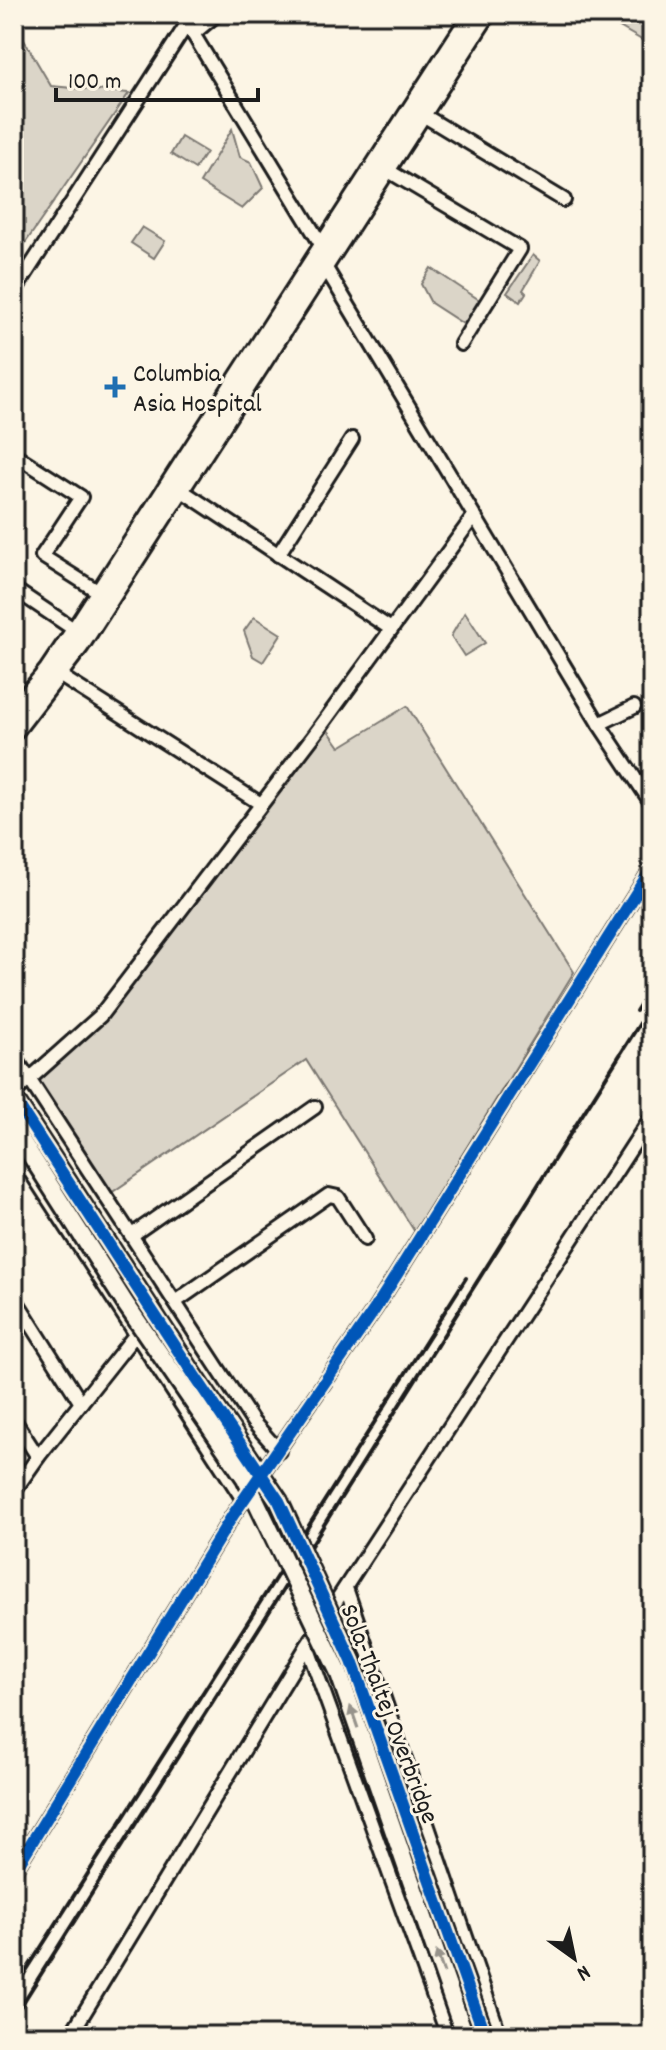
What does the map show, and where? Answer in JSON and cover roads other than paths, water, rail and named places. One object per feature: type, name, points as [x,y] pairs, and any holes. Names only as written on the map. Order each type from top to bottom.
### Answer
[{"type":"street","points":[[14,292],[187,24],[217,14]]},
{"type":"street","points":[[14,732],[59,675],[181,490],[321,256],[472,14]]},
{"type":"street","points":[[14,711],[48,670],[321,256],[387,170],[487,14]]},
{"type":"street","points":[[187,24],[474,516],[599,724],[652,804]]},
{"type":"street","points":[[423,115],[564,200]]},
{"type":"street","points":[[387,170],[520,249],[461,344]]},
{"type":"street","points":[[278,555],[352,439]]},
{"type":"street","points":[[14,454],[81,497],[42,556],[99,592]]},
{"type":"street","points":[[181,490],[391,629]]},
{"type":"street","points":[[14,1096],[100,1016],[474,516]]},
{"type":"street","points":[[14,589],[75,630]]},
{"type":"street","points":[[59,675],[261,804]]},
{"type":"street","points":[[599,724],[634,707]]},
{"type":"street","points":[[14,1871],[244,1501],[375,1309],[652,868]]},
{"type":"street","points":[[14,1056],[253,1422],[279,1451]]},
{"type":"street","name":"Sola-Thaltej Overbridge","points":[[14,1096],[279,1501],[352,1661],[485,2036]]},
{"type":"street","points":[[132,1235],[315,1107]]},
{"type":"street","points":[[70,2036],[307,1646],[652,1116]]},
{"type":"street","name":"Sola-Thaltej Overbridge","points":[[14,1129],[125,1303],[245,1478],[338,1671],[465,2036]]},
{"type":"street","points":[[14,1146],[244,1501]]},
{"type":"street","points":[[175,1302],[329,1195],[338,1197],[365,1239]]},
{"type":"street","points":[[14,1297],[81,1403]]},
{"type":"street","points":[[14,1491],[135,1335]]},
{"type":"street","points":[[14,1420],[38,1457]]},
{"type":"street","points":[[346,1588],[500,2036]]},
{"type":"street","points":[[307,1646],[448,2036]]},
{"type":"railway","points":[[636,1011],[652,986]]},
{"type":"railway","points":[[14,2017],[652,1004]]},
{"type":"railway","points":[[14,1990],[466,1278]]},
{"type":"place","name":"Columbia Asia Hospital","points":[[115,387]]}]
